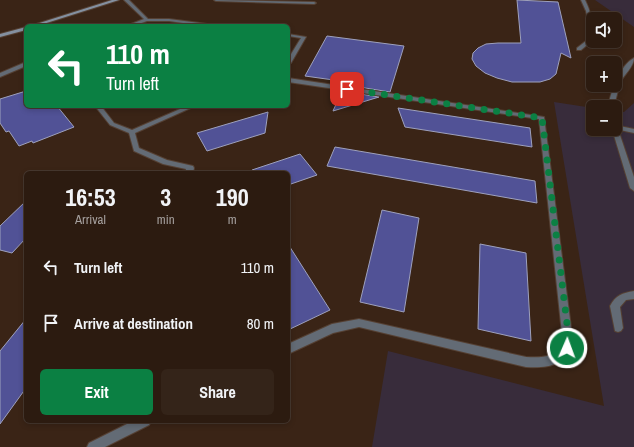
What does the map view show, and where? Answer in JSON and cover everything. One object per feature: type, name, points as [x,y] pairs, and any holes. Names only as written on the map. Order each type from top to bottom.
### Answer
[{"type":"main road","points":[[39,24],[117,0]]},
{"type":"main road","points":[[0,36],[24,29]]},
{"type":"street","points":[[126,0],[148,20]]},
{"type":"street","points":[[216,0],[314,3]]},
{"type":"street","points":[[583,0],[588,12]]},
{"type":"street","points":[[135,24],[148,20],[169,20],[200,24]]},
{"type":"street","points":[[290,35],[304,37],[290,60]]},
{"type":"street","points":[[579,49],[586,44]]},
{"type":"street","points":[[612,100],[618,79],[634,60]]},
{"type":"street","points":[[0,75],[24,65]]},
{"type":"street","points":[[290,80],[542,118],[568,343],[567,348],[558,358],[552,361],[541,363],[526,362],[433,339],[353,323],[333,328],[290,348]]},
{"type":"street","points":[[100,108],[112,124],[132,132],[187,108]]},
{"type":"street","points":[[622,129],[634,131]]},
{"type":"street","points":[[132,132],[136,148],[165,162],[190,168],[189,171]]},
{"type":"street","points":[[618,136],[634,188]]},
{"type":"street","points":[[618,328],[615,306],[623,297],[634,295]]},
{"type":"street","points":[[93,447],[141,423]]},
{"type":"shaded area","points":[[595,0],[634,0],[634,27],[622,19],[622,12],[612,12]]},
{"type":"shaded area","points":[[554,102],[586,107],[586,136],[622,136],[622,112],[624,112],[634,103],[634,447],[372,447],[388,351],[604,406]]},
{"type":"building","points":[[517,0],[558,2],[571,58],[561,53],[556,74],[550,79],[540,82],[512,82],[485,73],[476,66],[472,59],[473,53],[478,48],[486,44],[521,43]]},
{"type":"building","points":[[327,36],[404,46],[390,92],[353,86],[362,84],[305,76]]},
{"type":"building","points":[[342,91],[379,97],[333,111]]},
{"type":"building","points":[[24,92],[24,108],[59,108],[74,127],[33,143],[32,141],[19,146],[9,131],[6,132],[0,123],[0,99]]},
{"type":"building","points":[[398,108],[530,128],[532,147],[405,127]]},
{"type":"building","points":[[268,112],[265,133],[207,151],[197,133]]},
{"type":"building","points":[[335,147],[535,181],[537,203],[327,166]]},
{"type":"building","points":[[300,154],[317,175],[290,184],[290,171],[252,170]]},
{"type":"building","points":[[24,203],[24,240],[12,253],[0,250],[0,226]]},
{"type":"building","points":[[382,210],[419,218],[404,312],[360,302]]},
{"type":"building","points":[[480,244],[526,253],[531,341],[478,329]]},
{"type":"building","points":[[290,247],[330,310],[290,329]]},
{"type":"building","points":[[24,321],[24,391],[0,424],[0,351]]},
{"type":"route","points":[[347,89],[542,118],[568,332],[567,348]]}]
